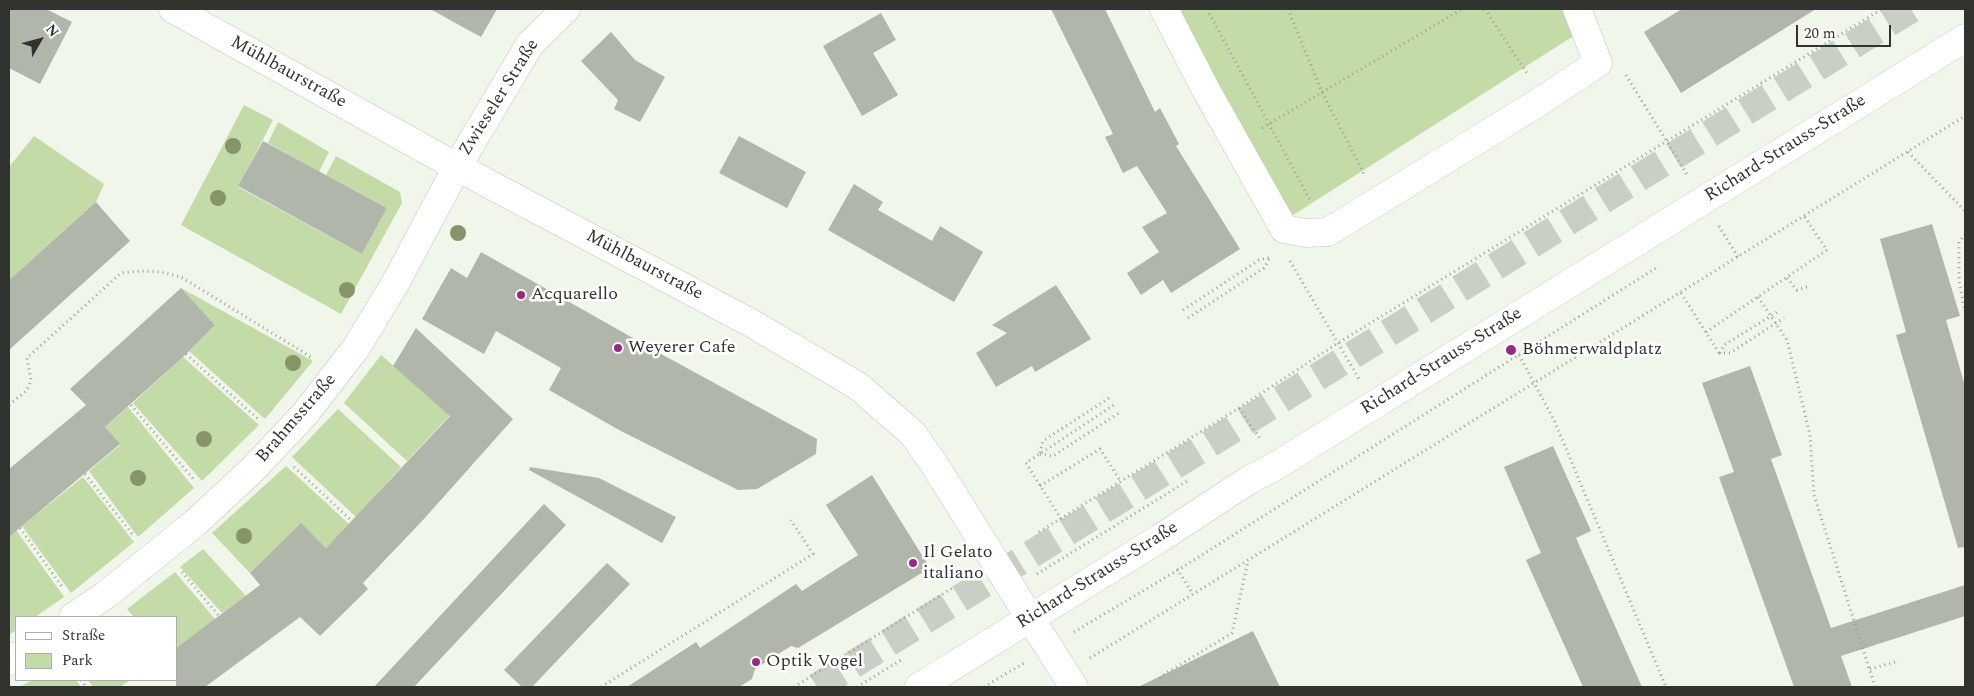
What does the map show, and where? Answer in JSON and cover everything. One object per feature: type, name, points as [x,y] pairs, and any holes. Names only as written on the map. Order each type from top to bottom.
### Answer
[{"type":"street","name":"Mühlbaurstraße","points":[[173,9],[457,167],[751,323],[858,386],[913,434],[936,467],[1074,687]]},
{"type":"street","name":"Zwieseler Straße","points":[[457,167],[530,44],[566,9]]},
{"type":"street","points":[[1164,9],[1236,145],[1284,229],[1306,232],[1328,232],[1544,99],[1598,63],[1577,9]]},
{"type":"street","name":"Richard-Strauss-Straße","points":[[919,687],[1162,537],[1249,480],[1274,467],[1965,38]]},
{"type":"street","name":"Brahmsstraße","points":[[70,605],[107,594],[195,523],[251,471],[304,415],[356,348],[396,282],[457,167]]},
{"type":"path","points":[[1207,9],[1328,232]]},
{"type":"path","points":[[1288,9],[1322,92],[1378,200]]},
{"type":"path","points":[[1236,145],[1462,9]]},
{"type":"path","points":[[1485,9],[1544,99]]},
{"type":"path","points":[[1039,532],[1240,408],[1338,343],[1882,9]]},
{"type":"path","points":[[1598,63],[1622,69],[1686,172],[1678,178]]},
{"type":"path","points":[[1087,660],[1965,116]]},
{"type":"path","points":[[1908,152],[1965,211]]},
{"type":"path","points":[[1706,332],[1827,250],[1804,216]]},
{"type":"path","points":[[1728,223],[1720,228],[1738,258]]},
{"type":"path","points":[[1965,234],[1959,243],[1959,282],[1965,311]]},
{"type":"path","points":[[1183,310],[1259,260],[1269,259],[1276,255]]},
{"type":"path","points":[[1188,318],[1264,268],[1269,259]]},
{"type":"path","points":[[1289,259],[1364,385]]},
{"type":"path","points":[[984,687],[1178,570],[1661,265]]},
{"type":"path","points":[[9,405],[27,390],[31,380],[27,358],[121,273],[141,271],[161,272],[181,278],[337,373]]},
{"type":"path","points":[[1788,278],[1797,290],[1807,287]]},
{"type":"path","points":[[1681,293],[1720,353]]},
{"type":"path","points":[[1758,297],[1787,340],[1810,435],[1814,495],[1876,687]]},
{"type":"path","points":[[1720,353],[1724,345],[1779,311]]},
{"type":"path","points":[[1720,353],[1730,353],[1784,318]]},
{"type":"path","points":[[186,354],[260,420]]},
{"type":"path","points":[[1519,355],[1554,420],[1666,687]]},
{"type":"path","points":[[1350,382],[1358,377]]},
{"type":"path","points":[[1040,454],[1043,441],[1109,398]]},
{"type":"path","points":[[131,405],[197,482]]},
{"type":"path","points":[[1061,519],[1026,463],[1114,405]]},
{"type":"path","points":[[1240,408],[1264,445]]},
{"type":"path","points":[[1040,454],[1053,456],[1119,413]]},
{"type":"path","points":[[1251,443],[1268,432]]},
{"type":"path","points":[[1040,486],[1100,449],[1121,482]]},
{"type":"path","points":[[294,467],[352,522]]},
{"type":"path","points":[[86,474],[134,537]]},
{"type":"path","points":[[1013,590],[1057,560],[1192,478]]},
{"type":"path","points":[[601,687],[813,554],[791,520]]},
{"type":"path","points":[[20,528],[70,605]]},
{"type":"path","points":[[1165,687],[1160,677],[1232,633],[1248,560]]},
{"type":"path","points":[[1174,564],[1193,594]]},
{"type":"path","points":[[181,572],[219,616]]},
{"type":"path","points":[[794,687],[954,587]]},
{"type":"path","points":[[1870,669],[1898,661]]},
{"type":"green space","points":[[1174,9],[1565,9],[1575,35],[1287,219]]},
{"type":"green space","points":[[244,105],[273,120],[238,187],[362,254],[387,208],[326,175],[336,156],[400,192],[402,203],[341,314],[181,225]]},
{"type":"green space","points":[[278,122],[329,152],[319,172],[268,143]]},
{"type":"green space","points":[[34,136],[104,184],[96,202],[9,280],[9,167]]},
{"type":"green space","points":[[181,288],[313,361],[265,419],[189,351],[215,325]]},
{"type":"green space","points":[[381,355],[450,415],[407,461],[344,403]]},
{"type":"green space","points":[[183,357],[259,425],[202,481],[133,403]]},
{"type":"green space","points":[[128,407],[194,488],[138,537],[89,471],[120,445],[105,427]]},
{"type":"green space","points":[[338,409],[401,467],[356,517],[292,457]]},
{"type":"green space","points":[[286,466],[349,524],[326,548],[301,524],[250,573],[212,533]]},
{"type":"green space","points":[[83,477],[134,542],[71,593],[22,526]]},
{"type":"green space","points":[[16,530],[64,597],[36,616],[15,616],[15,631],[9,635],[9,536]]},
{"type":"green space","points":[[203,549],[246,596],[222,613],[180,567]]},
{"type":"green space","points":[[175,572],[215,619],[178,647],[178,616],[133,616],[127,609]]},
{"type":"green space","points":[[30,681],[77,681],[81,687],[20,687]]},
{"type":"green space","points":[[89,681],[129,681],[120,687],[93,687]]},
{"type":"building","points":[[9,9],[46,9],[72,22],[40,84],[9,68]]},
{"type":"building","points":[[430,9],[497,9],[481,37]]},
{"type":"building","points":[[1051,9],[1105,9],[1155,112],[1160,108],[1179,144],[1176,146],[1240,249],[1171,293],[1163,280],[1141,295],[1127,273],[1159,252],[1142,227],[1167,213],[1137,166],[1123,173],[1105,137],[1113,134]]},
{"type":"building","points":[[1682,9],[1816,9],[1681,93],[1644,32]]},
{"type":"building","points":[[881,13],[896,40],[873,53],[898,95],[862,116],[823,46]]},
{"type":"building","points":[[611,32],[635,60],[665,77],[640,122],[614,109],[618,100],[581,61]]},
{"type":"building","points":[[739,136],[806,172],[787,208],[719,173]]},
{"type":"building","points":[[263,141],[387,208],[362,254],[238,186]]},
{"type":"building","points":[[854,184],[883,202],[878,210],[932,241],[940,226],[983,252],[954,302],[828,230]]},
{"type":"building","points":[[96,202],[130,241],[9,350],[9,280]]},
{"type":"building","points":[[1932,224],[1960,316],[1946,320],[1965,386],[1965,547],[1958,548],[1896,335],[1906,332],[1880,239]]},
{"type":"building","points":[[481,252],[817,439],[816,454],[757,489],[738,490],[619,430],[549,390],[561,368],[496,331],[484,354],[422,319],[451,268],[467,278]]},
{"type":"building","points":[[1056,285],[1091,339],[1035,372],[1032,366],[996,387],[976,353],[1007,333],[992,325]]},
{"type":"building","points":[[181,288],[215,325],[183,357],[105,427],[120,444],[9,537],[9,469],[86,405],[70,389]]},
{"type":"building","points":[[416,328],[513,419],[423,520],[363,583],[368,589],[320,636],[300,617],[205,687],[176,687],[176,681],[178,681],[178,646],[260,585],[250,573],[301,523],[326,548],[450,416],[393,366]]},
{"type":"building","points":[[1750,366],[1782,455],[1771,459],[1831,628],[1965,585],[1965,616],[1841,656],[1852,687],[1794,687],[1719,477],[1734,472],[1702,383]]},
{"type":"building","points":[[1553,446],[1591,531],[1576,538],[1642,687],[1583,687],[1526,560],[1541,553],[1504,467]]},
{"type":"building","points":[[530,467],[599,478],[676,517],[662,543],[529,470]]},
{"type":"building","points":[[872,475],[930,568],[798,648],[791,646],[755,669],[752,679],[739,687],[627,687],[696,642],[700,648],[796,584],[802,591],[858,555],[826,505]]},
{"type":"building","points":[[544,504],[566,525],[414,687],[374,687]]},
{"type":"building","points":[[607,563],[630,584],[532,687],[522,687],[504,670]]},
{"type":"building","points":[[1253,631],[1280,687],[1138,687]]},
{"type":"tunnel","points":[[817,687],[1911,9]]},
{"type":"place","name":"Acquarello","points":[[521,295]]},
{"type":"place","name":"Weyerer Cafe","points":[[618,348]]},
{"type":"place","name":"Böhmerwaldplatz","points":[[1511,350]]},
{"type":"place","name":"Il Gelato italiano","points":[[913,563]]},
{"type":"place","name":"Optik Vogel","points":[[756,662]]}]
